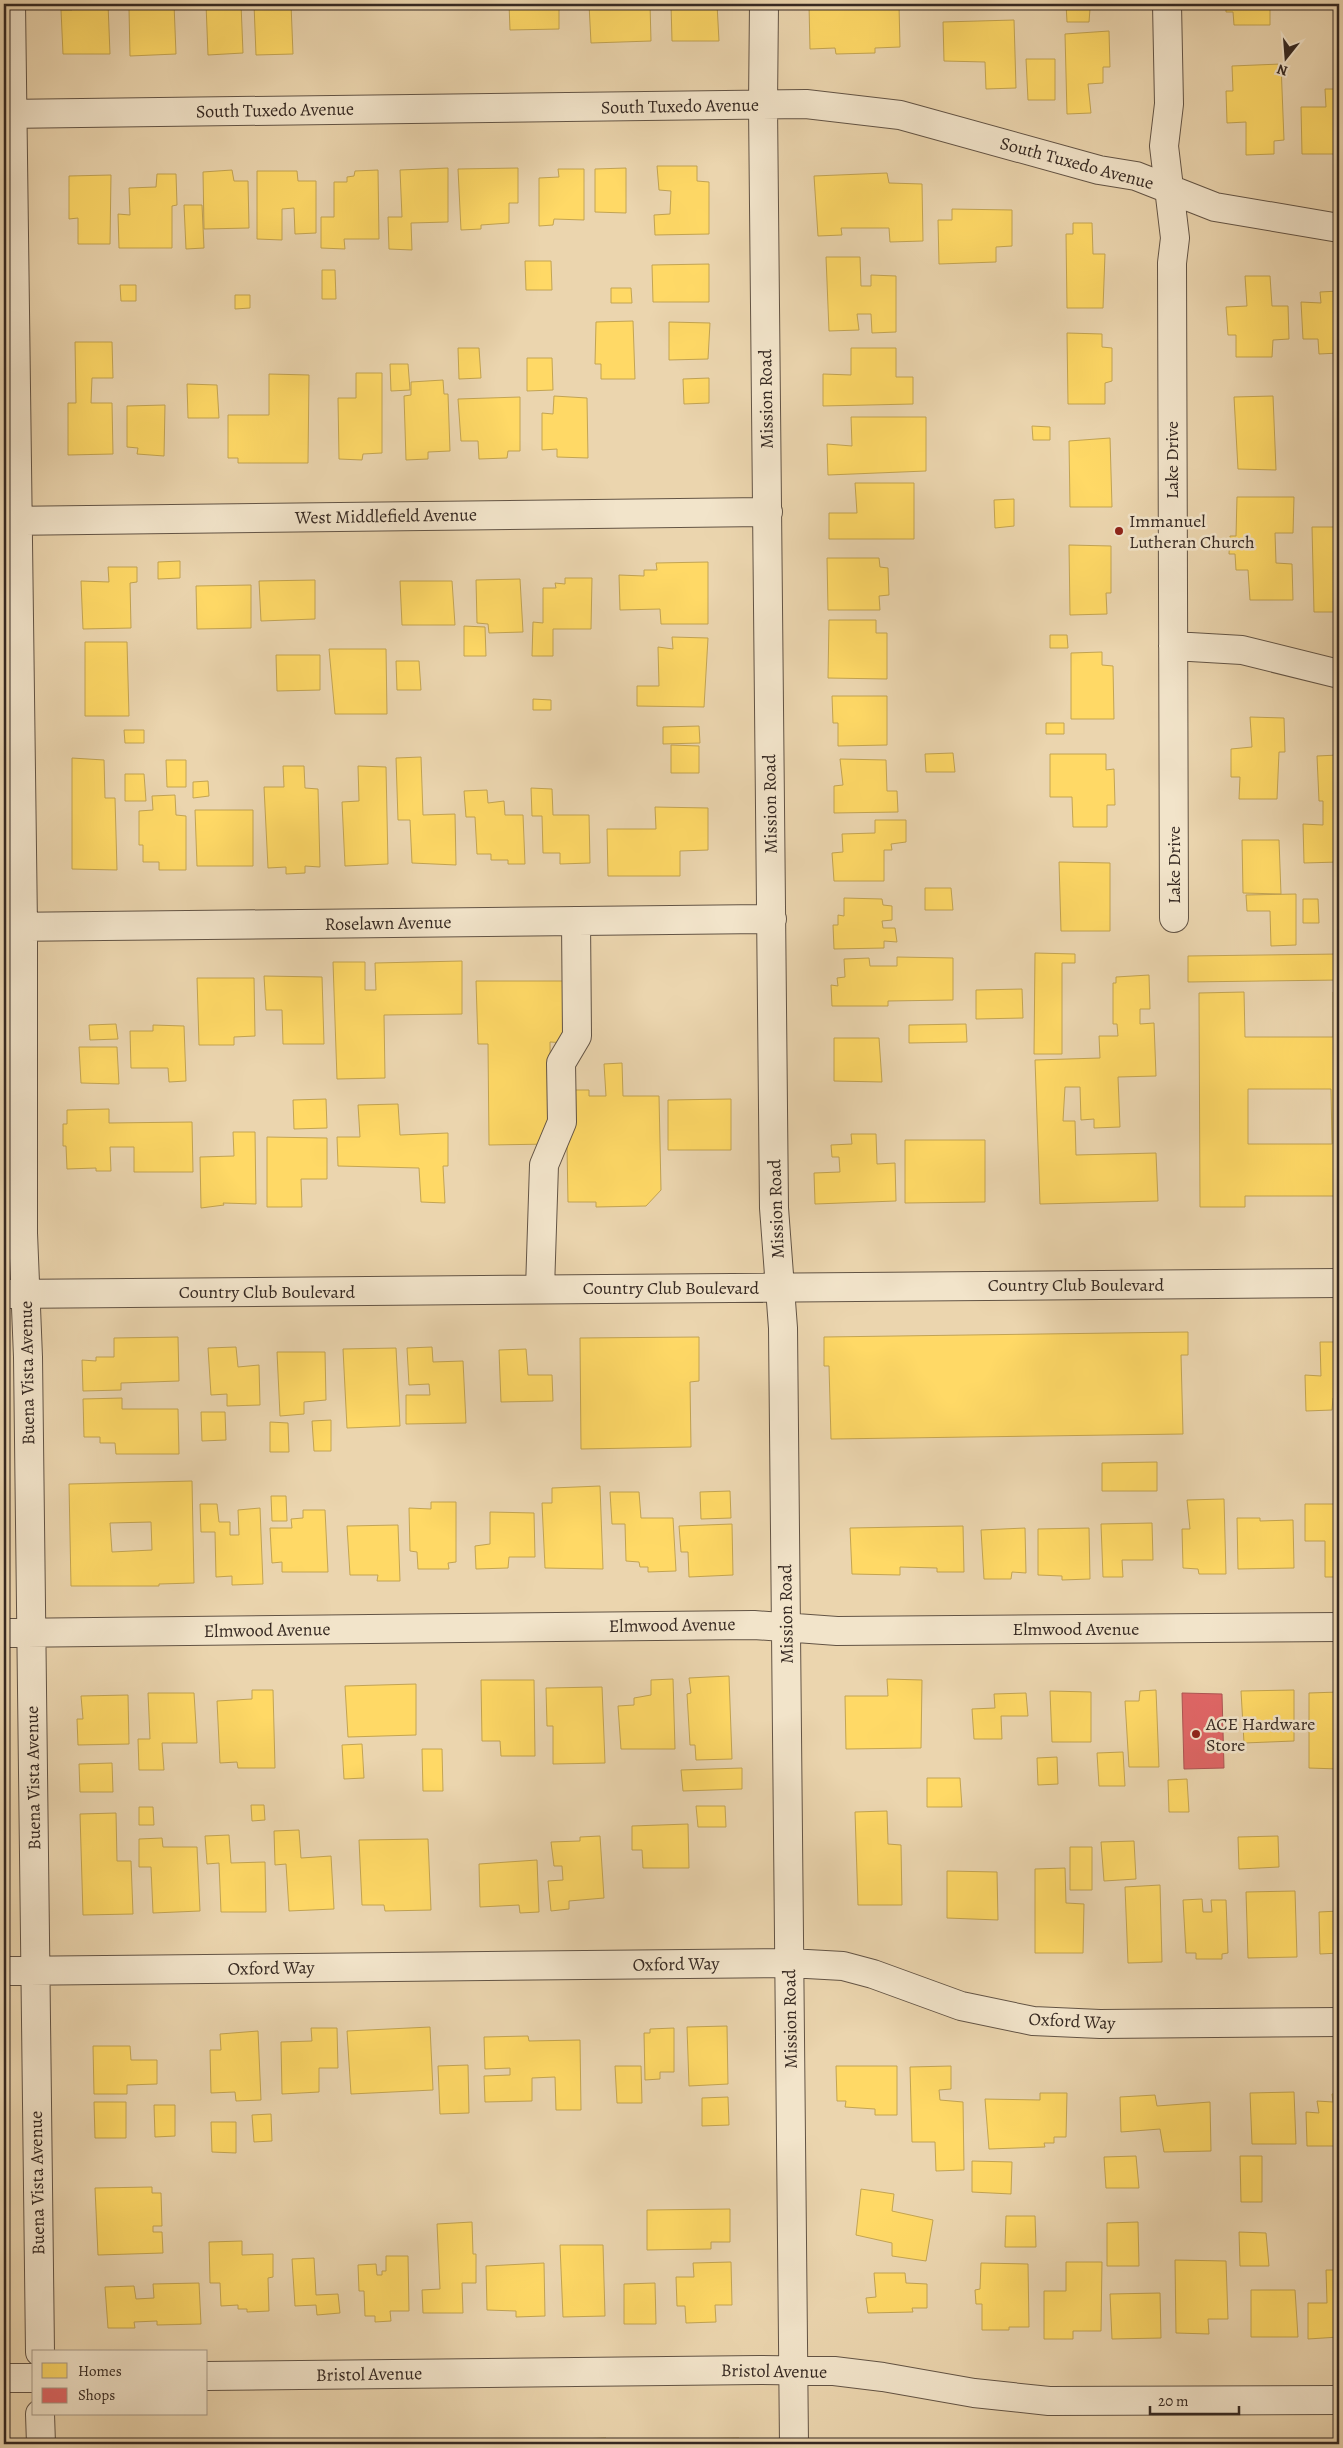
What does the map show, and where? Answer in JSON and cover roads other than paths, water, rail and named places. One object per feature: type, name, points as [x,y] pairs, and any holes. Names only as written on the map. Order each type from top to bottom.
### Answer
[{"type":"street","name":"Buena Vista Avenue","points":[[11,4],[8,113],[14,926],[22,1233],[15,1294],[31,1632],[40,2350]]},
{"type":"street","name":"Mission Road","points":[[764,4],[763,105],[774,1208],[782,1328],[794,2444]]},
{"type":"street","name":"Lake Drive","points":[[1167,4],[1169,104],[1164,146],[1175,238],[1172,263],[1174,918]]},
{"type":"street","name":"South Tuxedo Avenue","points":[[8,113],[806,104],[900,115],[1100,170],[1136,176],[1214,207],[1339,228]]},
{"type":"street","name":"West Middlefield Avenue","points":[[11,520],[768,512]]},
{"type":"street","points":[[1173,646],[1242,650],[1339,674]]},
{"type":"street","name":"Roselawn Avenue","points":[[14,926],[772,919]]},
{"type":"street","points":[[540,1289],[544,1165],[562,1122],[561,1063],[577,1036],[576,921]]},
{"type":"street","name":"Country Club Boulevard","points":[[15,1294],[1339,1283]]},
{"type":"street","name":"Elmwood Avenue","points":[[4,1632],[754,1624],[837,1631],[1339,1627]]},
{"type":"street","name":"Oxford Way","points":[[4,1971],[789,1963],[843,1966],[873,1974],[962,2006],[1033,2021],[1100,2024],[1339,2022]]},
{"type":"street","name":"Bristol Avenue","points":[[208,2376],[834,2371],[863,2374],[974,2393],[1049,2401],[1339,2400]]},
{"type":"street","points":[[4,2378],[32,2378]]},
{"type":"street","points":[[40,2416],[41,2444]]},
{"type":"place","name":"Immanuel Lutheran Church","points":[[1119,531]]},
{"type":"place","name":"ACE Hardware Store","points":[[1196,1734]]}]
